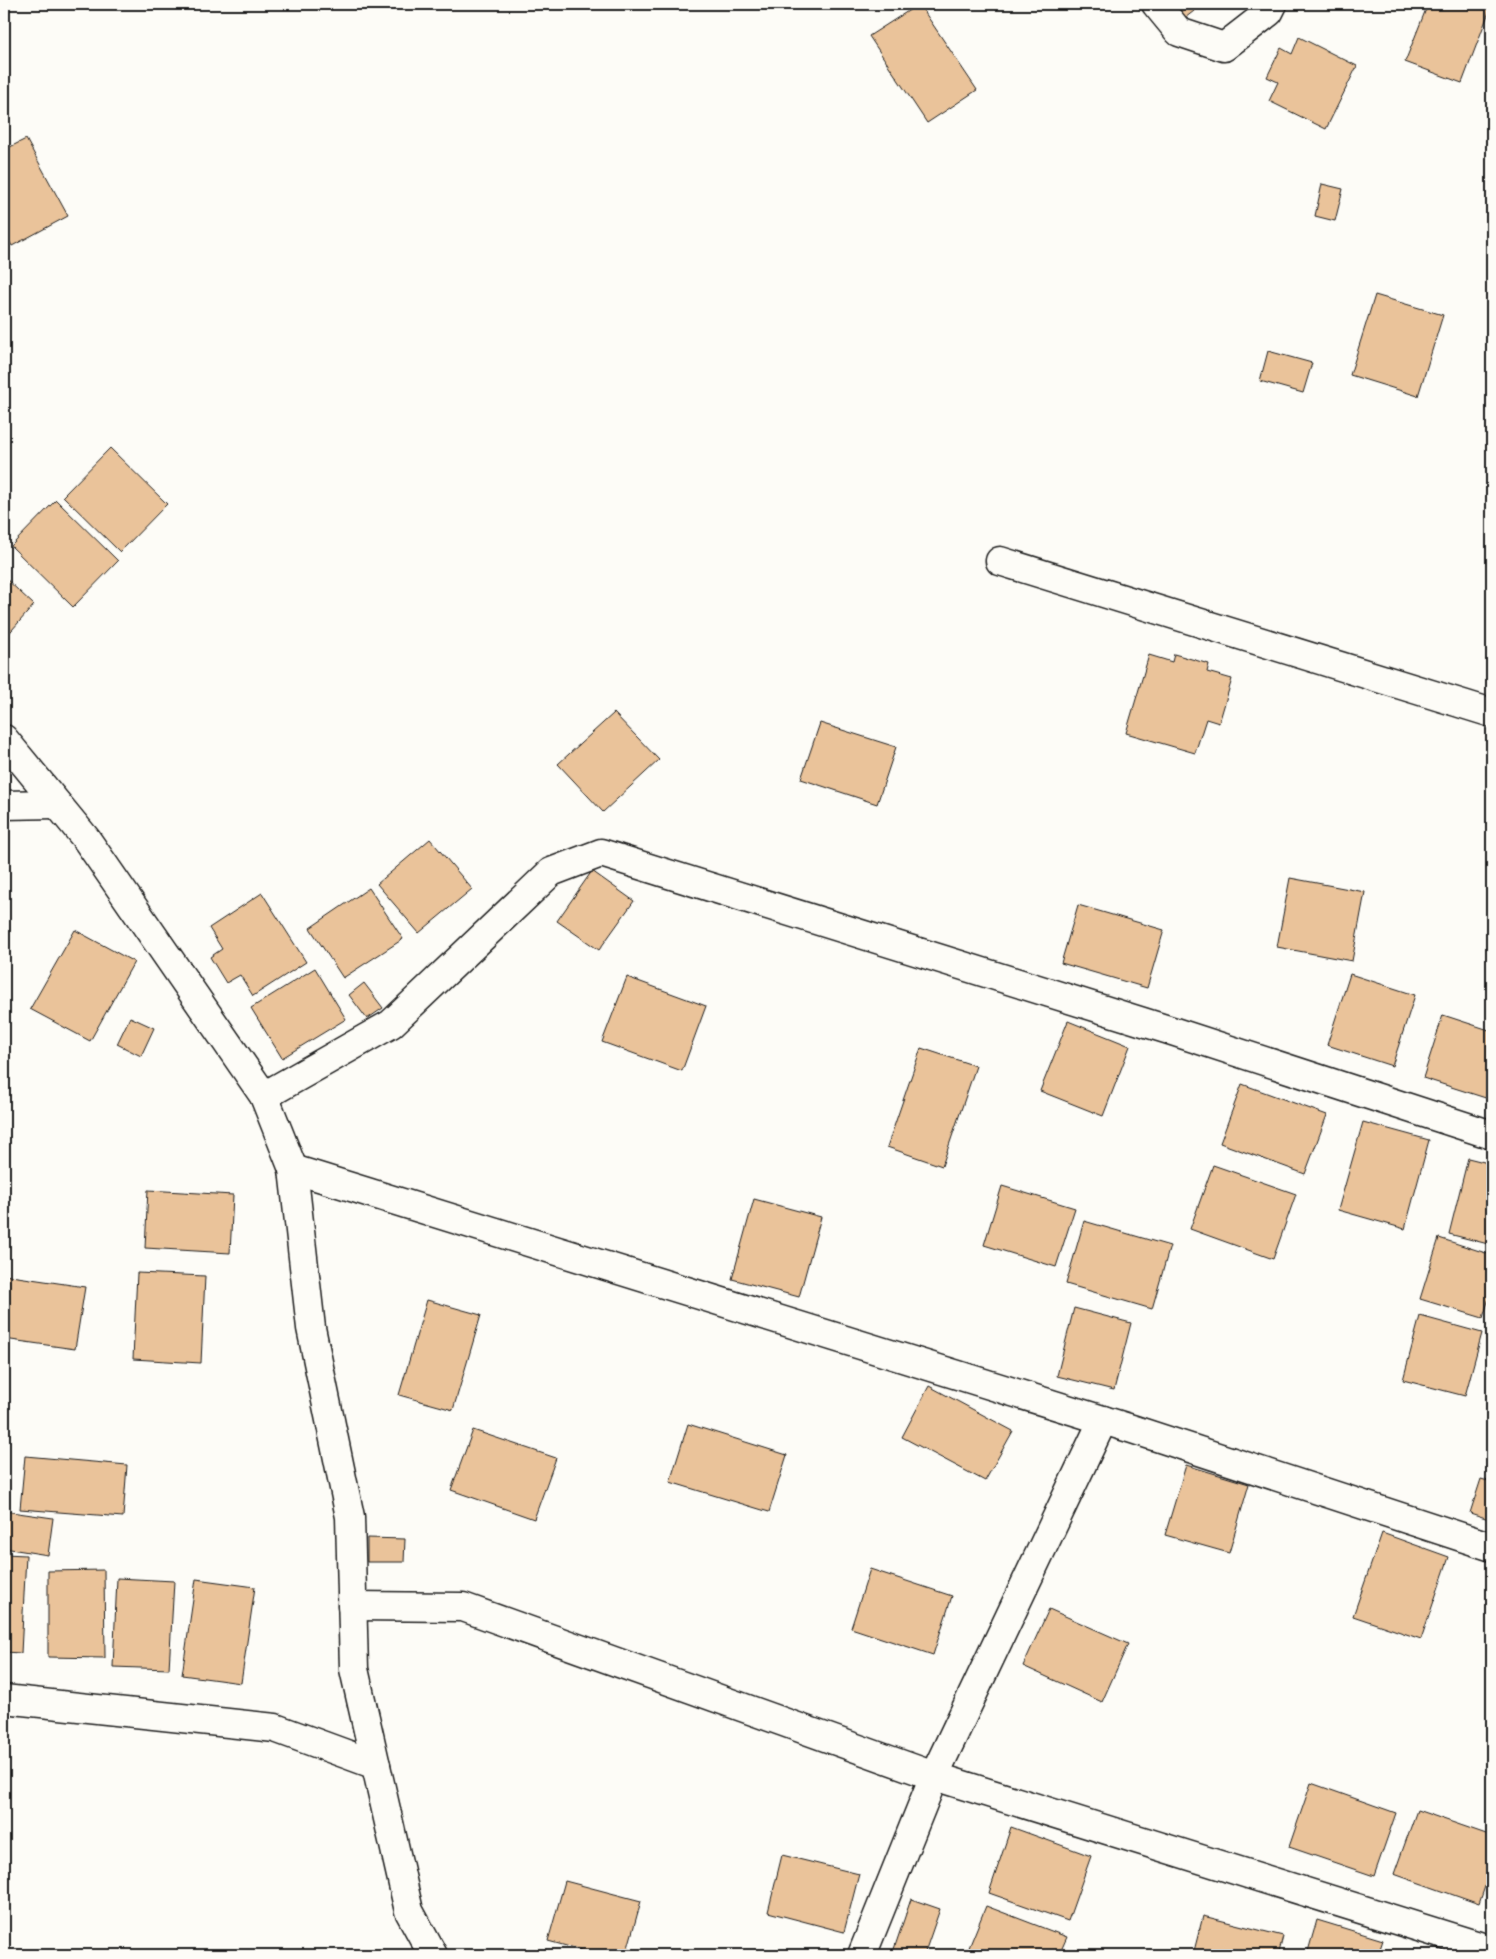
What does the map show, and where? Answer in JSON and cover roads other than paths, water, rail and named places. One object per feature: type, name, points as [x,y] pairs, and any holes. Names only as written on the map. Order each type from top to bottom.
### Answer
[{"type":"street","points":[[1156,4],[1179,32],[1224,47],[1269,12],[1273,4]]},
{"type":"street","points":[[1000,561],[1492,713]]},
{"type":"street","points":[[4,739],[87,840],[264,1096],[293,1169],[311,1328],[350,1517],[354,1670],[409,1911],[433,1955]]},
{"type":"street","points":[[4,805],[56,804]]},
{"type":"street","points":[[264,1096],[391,1024],[551,872],[601,853],[1172,1031],[1492,1135]]},
{"type":"street","points":[[293,1169],[1103,1420],[1492,1547]]},
{"type":"street","points":[[862,1955],[934,1776],[1103,1420]]},
{"type":"street","points":[[352,1606],[463,1608],[934,1776],[1492,1950]]},
{"type":"street","points":[[4,1699],[275,1728],[376,1765]]}]
